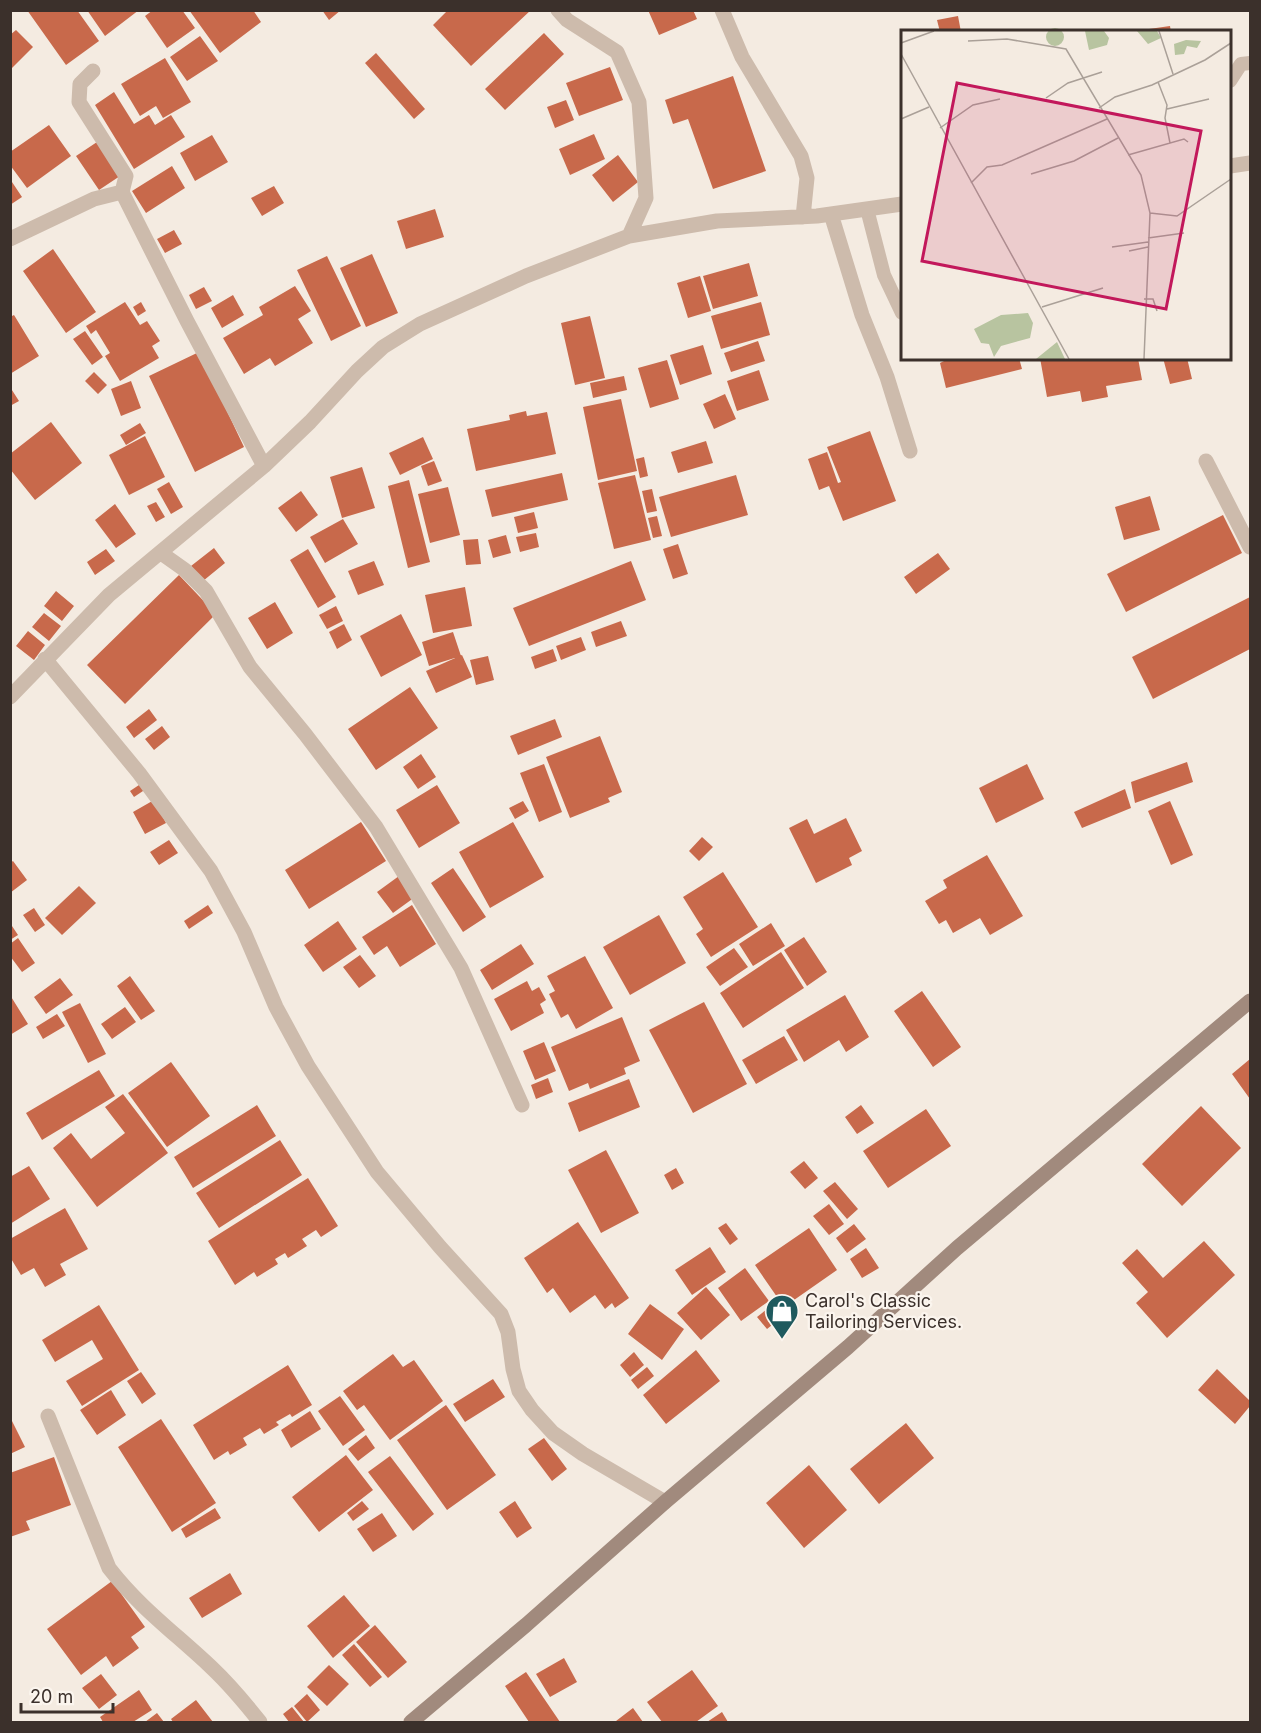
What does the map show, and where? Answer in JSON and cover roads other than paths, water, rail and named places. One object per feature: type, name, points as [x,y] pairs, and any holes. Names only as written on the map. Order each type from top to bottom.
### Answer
[{"type":"street","points":[[558,10],[567,20],[617,52],[639,102],[646,198],[628,236]]},
{"type":"street","points":[[722,10],[742,57],[801,156],[807,178],[803,217]]},
{"type":"street","points":[[93,71],[80,84],[79,102],[126,176],[122,192],[264,466]]},
{"type":"street","points":[[1231,166],[1251,164]]},
{"type":"street","points":[[10,239],[94,199],[122,192]]},
{"type":"street","points":[[10,697],[109,595],[264,466],[383,347],[420,324],[526,276],[628,236],[717,222],[803,217],[901,204]]},
{"type":"street","points":[[831,214],[862,315],[887,377],[910,450]]},
{"type":"street","points":[[1206,461],[1251,547]]},
{"type":"street","points":[[161,553],[185,570],[206,591],[250,667],[326,760],[376,827],[461,968],[522,1105]]},
{"type":"street","points":[[45,659],[139,773],[211,871],[244,932],[276,1007],[308,1066],[377,1172],[440,1247],[501,1314],[508,1332],[519,1392],[532,1410],[553,1433],[583,1454],[665,1502]]},
{"type":"street","points":[[411,1722],[848,1347],[957,1248],[1251,1001]]},
{"type":"street","points":[[48,1416],[110,1568],[146,1610],[211,1667],[260,1722]]},
{"type":"lane","points":[[1231,79],[1241,64],[1251,63]]},
{"type":"lane","points":[[867,209],[884,275],[901,309]]},
{"type":"place","name":"Carol's Classic Tailoring Services.","points":[[782,1340]]}]
